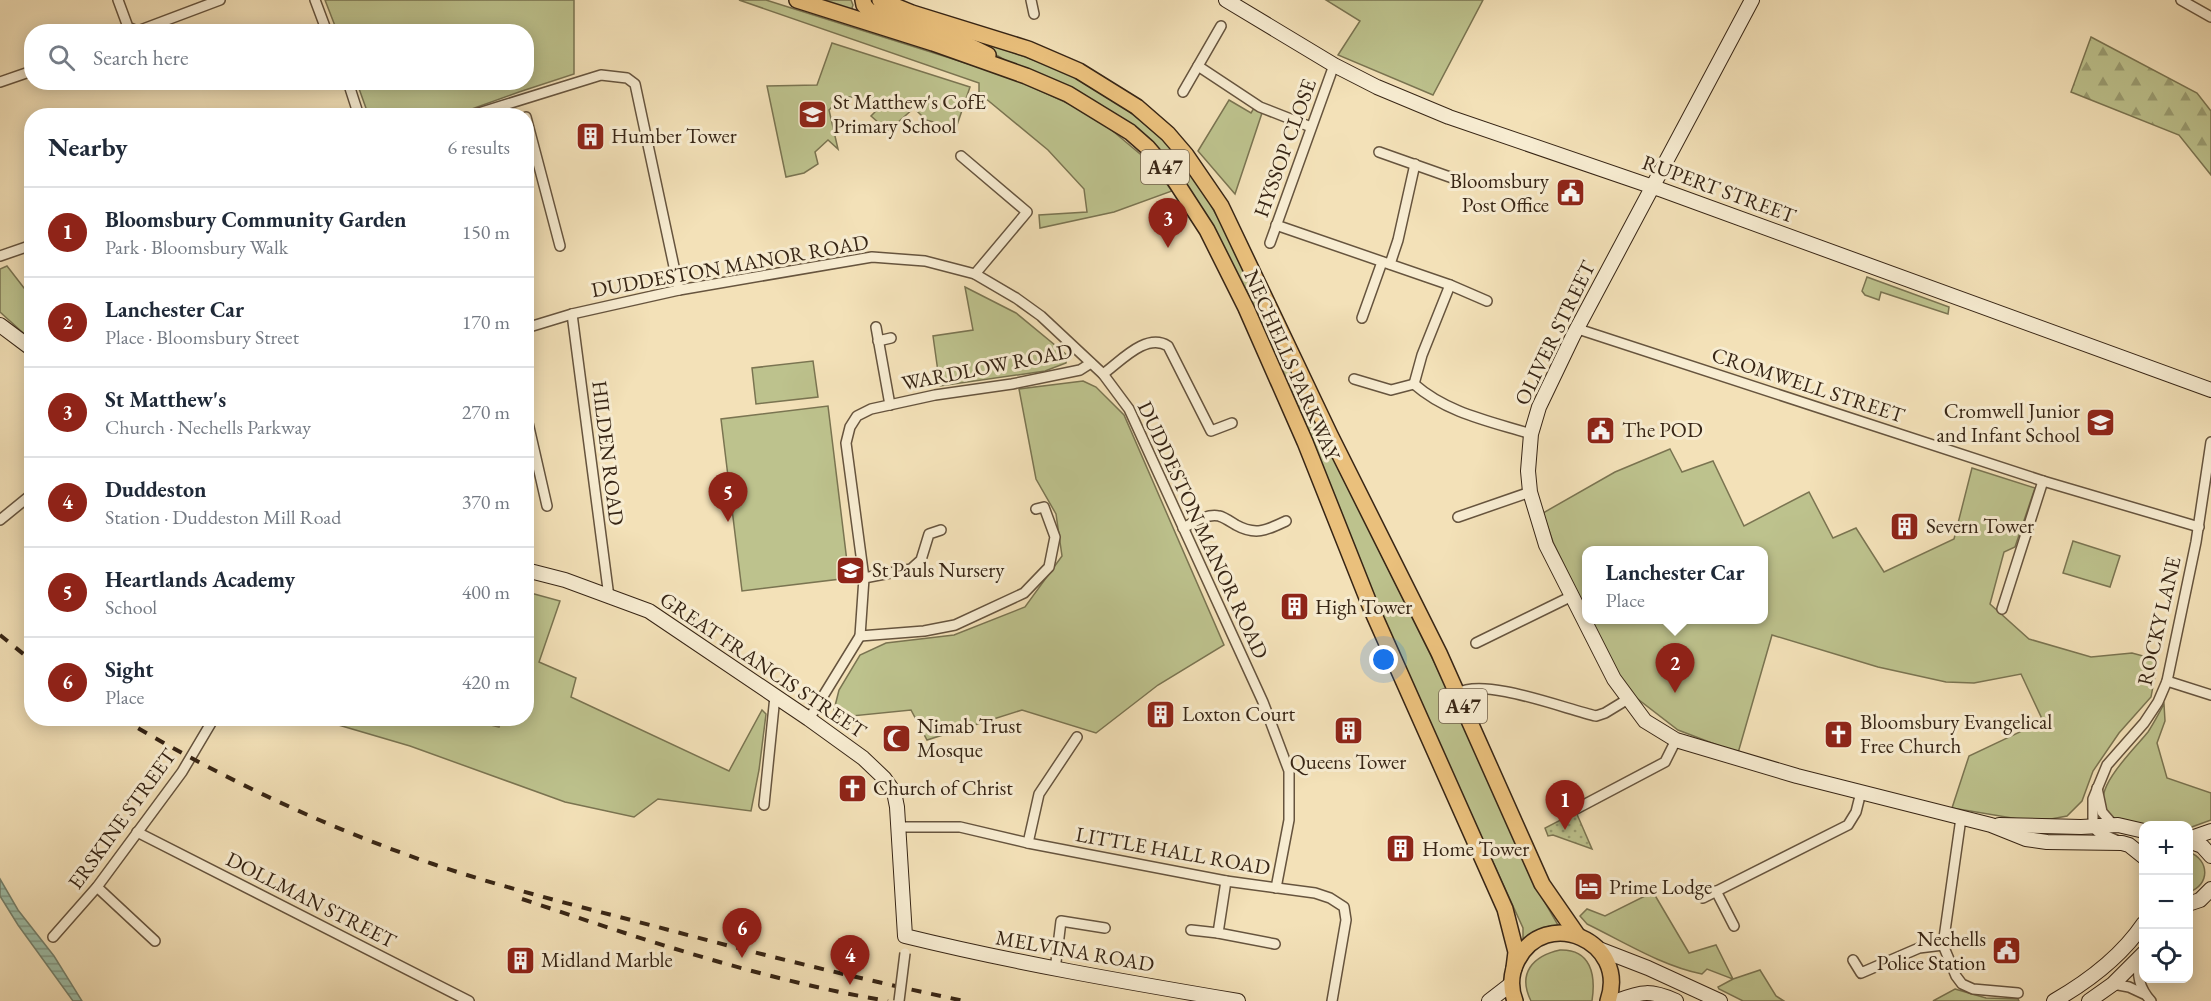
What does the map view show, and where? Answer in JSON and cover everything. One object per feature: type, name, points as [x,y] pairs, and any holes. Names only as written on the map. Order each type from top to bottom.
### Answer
[{"type":"main road","name":"NECHELLS PARKWAY","points":[[797,0],[870,6],[907,6],[1028,50],[1070,67],[1128,101],[1168,134],[1186,155],[1221,206],[1458,693],[1542,884],[1578,936]]},
{"type":"main road","name":"NECHELLS PARKWAY","points":[[870,6],[944,33],[977,48],[1016,73],[1068,94],[1110,119],[1147,147],[1172,176],[1207,230],[1246,308],[1305,442],[1371,608],[1505,909],[1516,952],[1514,968]]},
{"type":"main road","name":"A47","points":[[1515,1001],[1511,984],[1514,968],[1521,953],[1532,942],[1547,935],[1563,933],[1578,936],[1599,949]]},
{"type":"main road","points":[[1599,949],[1608,962],[1611,977],[1611,992],[1608,1001]]},
{"type":"street","points":[[118,0],[127,24]]},
{"type":"street","points":[[155,24],[220,0]]},
{"type":"street","points":[[315,0],[324,24]]},
{"type":"street","points":[[1031,0],[1034,14]]},
{"type":"street","name":"RUPERT STREET","points":[[1226,0],[1334,65],[1377,87],[1449,117],[1653,188],[2211,390]]},
{"type":"street","name":"OLIVER STREET","points":[[1582,616],[1546,544],[1530,492],[1527,459],[1531,434],[1539,407],[1578,329],[1752,0]]},
{"type":"street","points":[[2181,0],[2211,18]]},
{"type":"street","points":[[1183,93],[1221,26]]},
{"type":"street","name":"HYSSOP CLOSE","points":[[1270,243],[1334,65]]},
{"type":"street","points":[[1198,66],[1260,107],[1311,127]]},
{"type":"street","points":[[0,82],[24,74]]},
{"type":"street","points":[[494,108],[602,75],[627,78],[635,84],[679,290]]},
{"type":"street","points":[[351,90],[356,108]]},
{"type":"street","points":[[522,99],[524,108]]},
{"type":"street","points":[[534,147],[560,246]]},
{"type":"street","points":[[1379,152],[1461,181]]},
{"type":"street","points":[[961,156],[1027,212],[975,274]]},
{"type":"street","points":[[1362,318],[1398,240],[1414,164]]},
{"type":"street","points":[[1276,225],[1450,285],[1487,301]]},
{"type":"street","points":[[0,256],[24,248]]},
{"type":"street","name":"DUDDESTON MANOR ROAD","points":[[534,326],[572,314],[679,290],[872,257],[929,262],[975,274],[1043,317],[1103,374],[1129,410],[1263,702],[1289,771],[1289,820],[1276,888]]},
{"type":"street","points":[[1414,384],[1422,354],[1450,285]]},
{"type":"street","name":"HILDEN ROAD","points":[[572,314],[609,597]]},
{"type":"street","points":[[0,325],[24,343]]},
{"type":"street","name":"WARDLOW ROAD","points":[[876,327],[890,405]]},
{"type":"street","name":"CROMWELL STREET","points":[[1578,329],[2043,481],[2199,528]]},
{"type":"street","points":[[878,341],[891,338]]},
{"type":"street","name":"WARDLOW ROAD","points":[[1103,374],[1145,343],[1162,342],[1168,346],[1207,433],[1232,423]]},
{"type":"street","name":"WARDLOW ROAD","points":[[809,719],[860,636],[864,578],[846,443],[850,427],[857,416],[871,409],[890,405],[1080,370],[1090,363]]},
{"type":"street","points":[[1354,379],[1391,390],[1414,384]]},
{"type":"street","points":[[1414,384],[1427,396],[1452,410],[1531,434]]},
{"type":"street","name":"ROCKY LANE","points":[[2093,827],[2093,799],[2107,765],[2144,723],[2158,702],[2167,681],[2199,528],[2211,442]]},
{"type":"street","points":[[534,447],[548,506]]},
{"type":"street","points":[[2002,609],[2043,481]]},
{"type":"street","points":[[1458,517],[1530,492]]},
{"type":"street","points":[[0,520],[24,500]]},
{"type":"street","points":[[860,636],[924,631],[955,625],[1024,593],[1049,567],[1055,537],[1044,507]]},
{"type":"street","points":[[1182,528],[1205,517],[1218,516],[1254,531],[1265,531],[1286,521]]},
{"type":"street","points":[[864,578],[911,569],[921,560],[925,533],[941,530]]},
{"type":"street","points":[[1265,531],[1270,542]]},
{"type":"street","name":"GREAT FRANCIS STREET","points":[[534,572],[565,580],[649,611],[809,719],[863,758],[885,778],[894,792],[900,827],[905,936]]},
{"type":"street","points":[[1476,643],[1572,596]]},
{"type":"street","name":"OLIVER STREET","points":[[1586,624],[1611,675],[1645,722],[1676,740],[1797,776],[1991,825]]},
{"type":"street","points":[[2167,681],[2211,695]]},
{"type":"street","points":[[1458,693],[1463,690],[1482,688],[1514,693],[1596,716],[1628,699]]},
{"type":"street","points":[[764,805],[775,696]]},
{"type":"street","name":"ERSKINE STREET","points":[[53,937],[97,887],[182,772],[209,726]]},
{"type":"street","points":[[1028,843],[1039,794],[1077,737]]},
{"type":"street","points":[[1576,809],[1665,762],[1676,740]]},
{"type":"street","points":[[2097,788],[2102,812],[2114,826]]},
{"type":"street","points":[[1703,898],[1848,825],[1856,812],[1861,792]]},
{"type":"street","points":[[1961,818],[1943,945],[1956,976],[1962,984],[1973,989],[2018,993]]},
{"type":"street","points":[[1991,825],[2114,826],[2139,829]]},
{"type":"street","points":[[1991,825],[2026,838],[2047,842],[2122,843]]},
{"type":"street","name":"LITTLE HALL ROAD","points":[[900,827],[960,827],[1028,843],[1226,881],[1315,893],[1330,898],[1344,907],[1346,920],[1332,1001]]},
{"type":"street","points":[[2093,827],[2097,832],[2129,845],[2139,853]]},
{"type":"street","points":[[2193,838],[2211,831]]},
{"type":"street","name":"DOLLMAN STREET","points":[[137,832],[469,1001]]},
{"type":"street","points":[[2193,842],[2202,846],[2211,856]]},
{"type":"street","points":[[1218,933],[1226,881]]},
{"type":"street","points":[[97,887],[155,941]]},
{"type":"street","points":[[2196,902],[2211,889]]},
{"type":"street","points":[[1716,891],[1734,926]]},
{"type":"street","points":[[1055,970],[1061,921],[1105,928]]},
{"type":"street","points":[[2054,1001],[2109,964],[2140,929]]},
{"type":"street","points":[[1191,930],[1275,944]]},
{"type":"street","points":[[899,1001],[905,936]]},
{"type":"street","name":"MELVINA ROAD","points":[[905,936],[985,956],[1055,970],[1238,1001]]},
{"type":"street","points":[[1853,960],[1861,973],[1919,948],[1943,945]]},
{"type":"street","points":[[1599,949],[1648,968],[1720,1001]]},
{"type":"street","points":[[2090,1001],[2113,984],[2139,958]]},
{"type":"street","points":[[2141,983],[2147,997]]},
{"type":"street","points":[[1489,1001],[1511,984]]},
{"type":"street","points":[[2113,984],[2129,987],[2147,997]]},
{"type":"street","points":[[1617,1001],[1638,992],[1660,995],[1676,1001]]},
{"type":"green space","points":[[325,0],[574,0],[574,74],[534,87],[534,24],[334,24]]},
{"type":"green space","points":[[739,0],[766,0],[1010,77],[1078,108],[1108,127],[1152,164],[1172,191],[1114,212],[1040,228],[1039,215],[1087,212],[1084,189],[1048,150],[979,93],[979,83]]},
{"type":"green space","points":[[808,0],[851,0],[853,5],[851,11]]},
{"type":"green space","points":[[1326,0],[1483,0],[1433,95],[1338,55],[1360,21]]},
{"type":"green space","points":[[969,37],[1053,67],[1086,82],[1115,100],[1171,146],[1200,186],[1228,236],[1444,682],[1540,894],[1558,925],[1539,929],[1523,939],[1523,928],[1387,630],[1318,456],[1244,295],[1143,136],[1112,112],[1064,86],[1013,65]]},
{"type":"green space","points":[[2091,37],[2197,93],[2211,111],[2211,175],[2179,135],[2071,92]]},
{"type":"green space","points":[[832,43],[970,87],[956,128],[926,120],[914,108],[888,131],[871,116],[877,110],[855,97],[842,97],[829,110],[838,149],[828,140],[815,152],[818,164],[804,173],[786,177],[767,86],[817,85]]},
{"type":"green space","points":[[360,90],[525,90],[474,108],[366,108]]},
{"type":"green space","points":[[1229,100],[1251,113],[1254,108],[1262,113],[1235,194],[1198,151]]},
{"type":"green space","points":[[7,266],[24,288],[24,334],[0,312],[0,269]]},
{"type":"green space","points":[[1867,277],[1949,307],[1948,314],[1881,292],[1879,300],[1865,295],[1862,291]]},
{"type":"green space","points":[[965,287],[1016,313],[1067,355],[1066,363],[1045,371],[940,386],[933,336],[973,330]]},
{"type":"green space","points":[[813,361],[818,397],[756,404],[752,368]]},
{"type":"green space","points":[[1083,381],[1096,387],[1124,415],[1224,645],[1158,685],[1096,733],[1022,710],[927,740],[911,710],[832,718],[839,690],[860,655],[886,643],[954,635],[1025,607],[1062,556],[1056,514],[1036,479],[1019,389]]},
{"type":"green space","points":[[828,406],[849,578],[742,591],[721,419]]},
{"type":"green space","points":[[1670,449],[1682,472],[1713,461],[1744,526],[1809,492],[1833,538],[1856,528],[1884,572],[1954,539],[1972,468],[2035,488],[2015,547],[2004,552],[1990,604],[2029,639],[2091,657],[2132,653],[2158,660],[2151,697],[2119,733],[2093,771],[2082,801],[2067,816],[2051,819],[2018,819],[1952,808],[1969,756],[2043,721],[2021,674],[1974,683],[1946,682],[1878,667],[1772,635],[1738,753],[1678,730],[1630,693],[1593,624],[1768,624],[1768,546],[1582,546],[1582,602],[1553,542],[1543,513],[1615,472]]},
{"type":"green space","points":[[2073,541],[2120,556],[2110,587],[2063,573]]},
{"type":"green space","points":[[534,594],[560,601],[539,662],[576,678],[571,697],[729,771],[762,710],[766,714],[751,811],[658,799],[634,817],[565,802],[410,746],[342,726],[534,726]]},
{"type":"green space","points":[[2164,704],[2165,721],[2157,743],[2167,778],[2211,793],[2211,820],[2193,827],[2193,821],[2139,821],[2139,825],[2135,825],[2119,821],[2107,813],[2103,802],[2111,777],[2148,732]]},
{"type":"green space","points":[[1576,812],[1592,849],[1553,835],[1548,836],[1545,828]]},
{"type":"green space","points":[[2193,854],[2201,861],[2205,872],[2201,884],[2193,890]]},
{"type":"green space","points":[[1653,892],[1689,953],[1716,945],[1733,979],[1707,969],[1702,974],[1672,965],[1587,924],[1580,916],[1587,909],[1605,916]]},
{"type":"green space","points":[[1560,950],[1579,954],[1589,965],[1593,982],[1592,1001],[1531,1001],[1526,982],[1530,967],[1542,957]]},
{"type":"green space","points":[[1760,970],[1776,996],[1784,1001],[1743,1001],[1719,989],[1718,987]]},
{"type":"green space","points":[[1955,989],[1986,998],[2018,999],[2019,1001],[1933,1001]]},
{"type":"shaded area","points":[[0,879],[18,910],[54,956],[82,1001],[73,1001],[18,925],[0,896]]},
{"type":"railway","points":[[0,635],[24,654]]},
{"type":"railway","points":[[134,726],[273,799],[352,834],[433,864],[521,891],[742,949],[964,1001]]},
{"type":"railway","points":[[522,899],[748,970],[888,1001]]},
{"type":"place","name":"St Matthew's CofE Primary School","points":[[812,114]]},
{"type":"place","name":"Humber Tower","points":[[590,136]]},
{"type":"place","name":"Bloomsbury Post Office","points":[[1570,193]]},
{"type":"place","name":"St Matthew's","points":[[1168,248]]},
{"type":"place","name":"Cromwell Junior and Infant School","points":[[2101,423]]},
{"type":"place","name":"The POD","points":[[1601,430]]},
{"type":"place","name":"Heartlands Academy","points":[[728,522]]},
{"type":"place","name":"Severn Tower","points":[[1905,526]]},
{"type":"place","name":"St Pauls Nursery","points":[[851,570]]},
{"type":"place","name":"High Tower","points":[[1294,607]]},
{"type":"place","name":"Lanchester Car","points":[[1675,693]]},
{"type":"place","name":"Loxton Court","points":[[1161,714]]},
{"type":"place","name":"Queens Tower","points":[[1348,731]]},
{"type":"place","name":"Bloomsbury Evangelical Free Church","points":[[1839,734]]},
{"type":"place","name":"Nimab Trust Mosque","points":[[896,738]]},
{"type":"place","name":"Church of Christ","points":[[852,788]]},
{"type":"place","name":"Bloomsbury Community Garden","points":[[1565,830]]},
{"type":"place","name":"Home Tower","points":[[1401,849]]},
{"type":"place","name":"Prime Lodge","points":[[1588,887]]},
{"type":"place","name":"Nechells Police Station","points":[[2007,951]]},
{"type":"place","name":"Sight","points":[[742,958]]},
{"type":"place","name":"Midland Marble","points":[[520,960]]},
{"type":"place","name":"Duddeston","points":[[850,985]]}]
